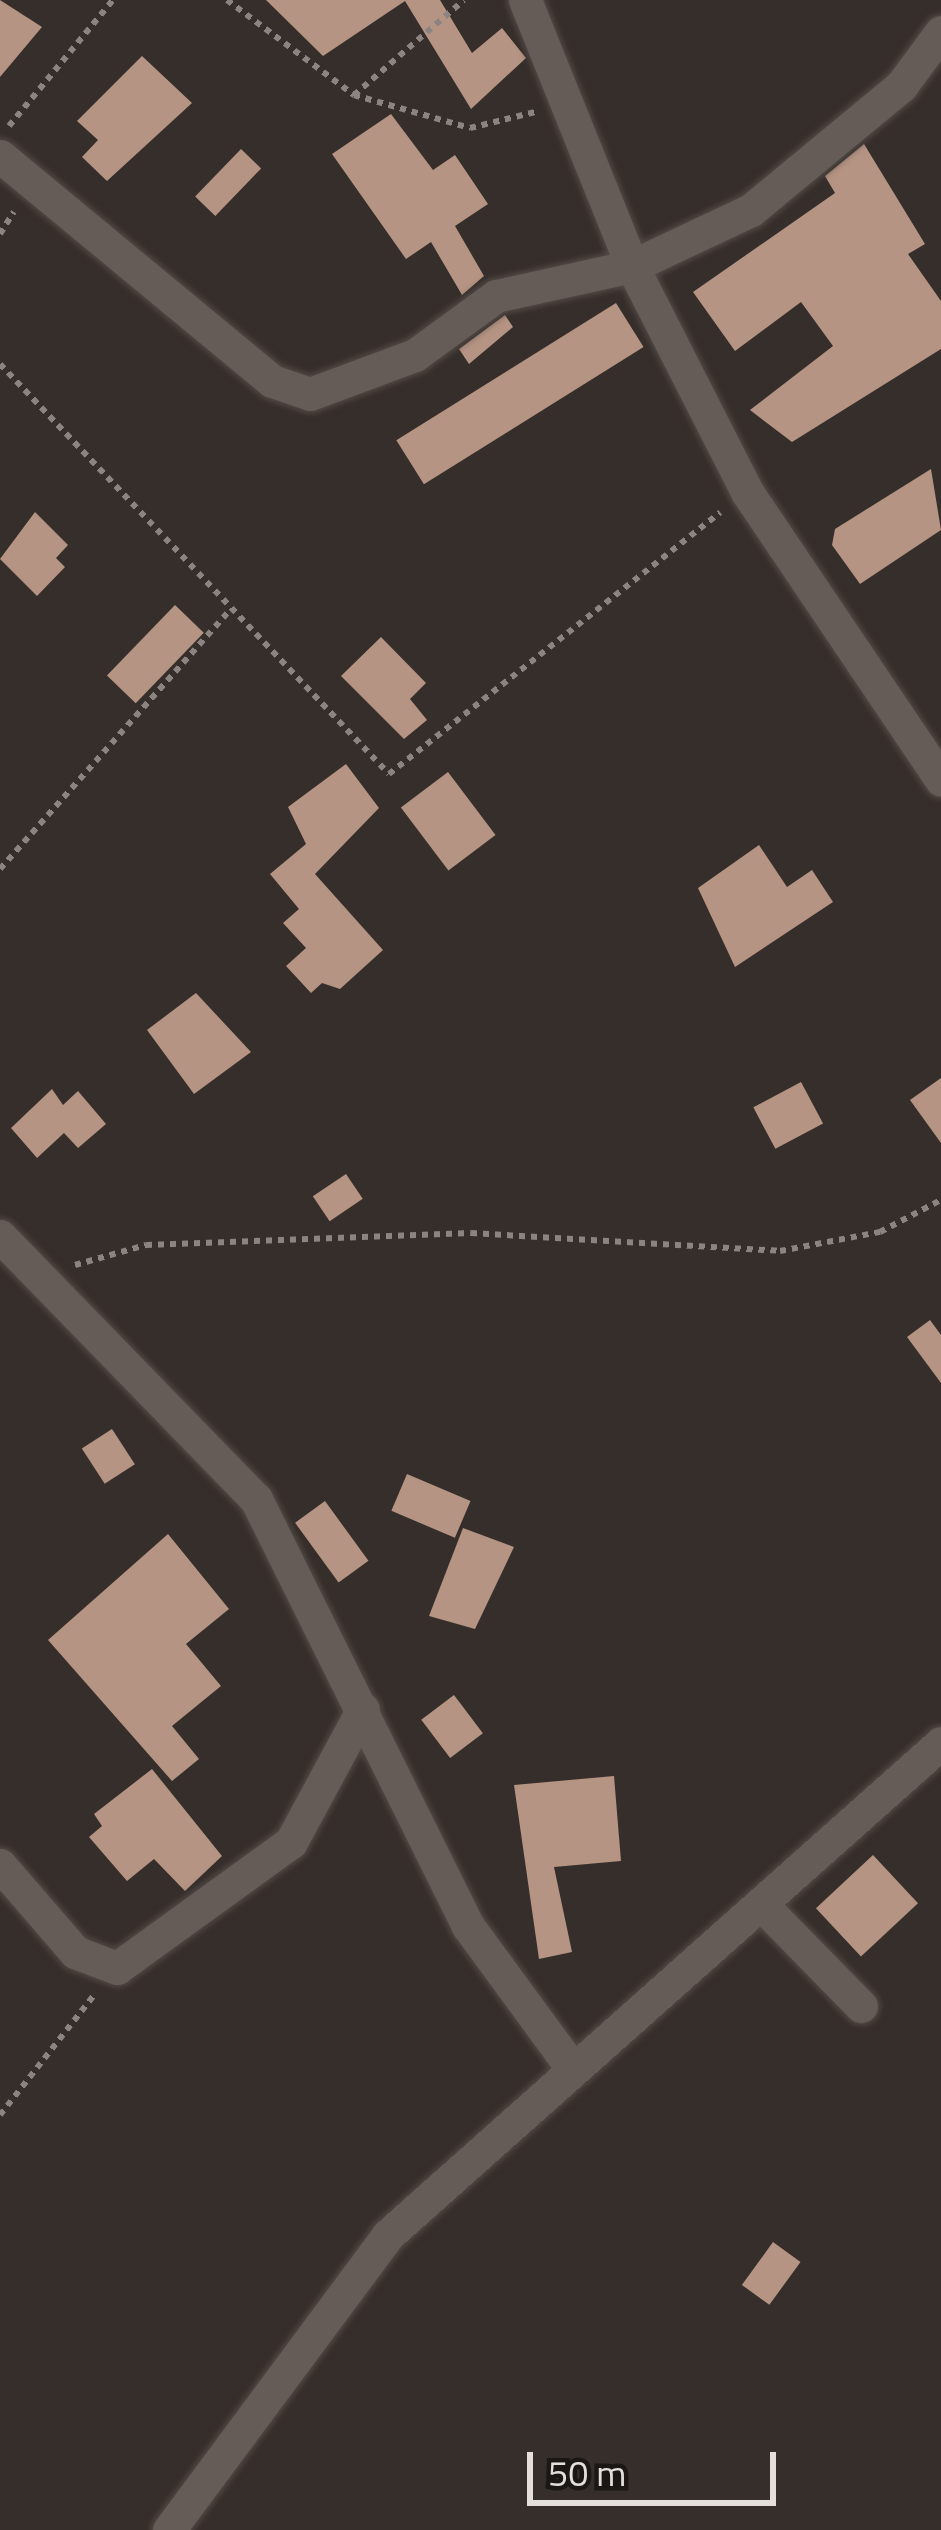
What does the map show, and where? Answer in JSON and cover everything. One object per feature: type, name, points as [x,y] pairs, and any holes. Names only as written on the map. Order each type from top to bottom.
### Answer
[{"type":"street","points":[[525,0],[561,102],[632,266],[747,492],[941,779]]},
{"type":"street","points":[[0,156],[272,381],[310,394],[415,355],[496,296],[632,266],[751,210],[902,86],[941,32]]},
{"type":"street","points":[[0,1236],[256,1499],[468,1926],[572,2068]]},
{"type":"street","points":[[0,1864],[75,1952],[117,1968],[290,1842],[363,1709]]},
{"type":"street","points":[[169,2530],[388,2235],[941,1743]]},
{"type":"street","points":[[763,1906],[861,2006]]},
{"type":"path","points":[[0,138],[113,0]]},
{"type":"path","points":[[227,0],[354,95],[470,128],[561,102]]},
{"type":"path","points":[[354,95],[464,0]]},
{"type":"path","points":[[0,364],[228,612],[389,774],[747,492]]},
{"type":"path","points":[[0,869],[228,612]]},
{"type":"path","points":[[42,1274],[146,1245],[299,1237],[817,1248],[941,1200]]},
{"type":"path","points":[[0,2115],[117,1968]]},
{"type":"building","points":[[0,0],[42,27],[0,77]]},
{"type":"building","points":[[266,0],[440,0],[472,53],[502,28],[526,58],[471,109],[405,1],[323,56]]},
{"type":"building","points":[[142,56],[192,103],[107,181],[82,157],[98,140],[77,121]]},
{"type":"building","points":[[391,114],[433,170],[455,155],[488,204],[455,226],[484,276],[462,295],[431,242],[406,259],[332,154]]},
{"type":"building","points":[[864,144],[925,244],[908,254],[941,301],[941,349],[792,442],[750,410],[833,346],[801,302],[735,351],[693,292],[835,193],[825,176]]},
{"type":"building","points":[[241,149],[261,168],[215,216],[195,196]]},
{"type":"building","points":[[616,303],[644,347],[424,484],[396,440]]},
{"type":"building","points":[[505,315],[513,327],[469,364],[459,349]]},
{"type":"building","points":[[931,469],[941,530],[860,584],[832,545],[835,529]]},
{"type":"building","points":[[35,512],[68,545],[56,558],[65,567],[37,596],[0,559]]},
{"type":"building","points":[[175,605],[204,633],[136,703],[107,675]]},
{"type":"building","points":[[381,637],[426,683],[410,699],[427,720],[404,739],[341,676]]},
{"type":"building","points":[[346,764],[379,808],[315,874],[383,950],[340,989],[322,983],[311,993],[286,966],[306,948],[283,923],[299,909],[270,874],[306,844],[288,807]]},
{"type":"building","points":[[448,772],[496,835],[448,871],[401,808]]},
{"type":"building","points":[[759,845],[787,887],[812,870],[833,902],[735,967],[698,888]]},
{"type":"building","points":[[196,993],[251,1052],[194,1094],[147,1030]]},
{"type":"building","points":[[941,1078],[941,1143],[910,1100]]},
{"type":"building","points":[[801,1082],[823,1123],[775,1149],[753,1107]]},
{"type":"building","points":[[52,1089],[63,1105],[78,1091],[106,1124],[78,1148],[64,1133],[37,1158],[11,1128]]},
{"type":"building","points":[[346,1174],[363,1199],[330,1221],[313,1196]]},
{"type":"building","points":[[930,1320],[941,1335],[941,1383],[907,1337]]},
{"type":"building","points":[[112,1429],[135,1464],[105,1484],[82,1449]]},
{"type":"building","points":[[407,1474],[471,1501],[455,1538],[391,1511]]},
{"type":"building","points":[[325,1501],[368,1561],[339,1583],[295,1523]]},
{"type":"building","points":[[463,1528],[514,1547],[475,1629],[429,1616]]},
{"type":"building","points":[[168,1534],[229,1609],[186,1644],[221,1686],[172,1726],[199,1759],[172,1781],[48,1640]]},
{"type":"building","points":[[454,1695],[483,1733],[450,1758],[421,1720]]},
{"type":"building","points":[[152,1769],[222,1856],[185,1891],[154,1859],[127,1881],[89,1837],[102,1826],[94,1814]]},
{"type":"building","points":[[614,1776],[621,1861],[554,1867],[572,1952],[539,1959],[514,1785]]},
{"type":"building","points":[[873,1855],[918,1903],[861,1956],[816,1908]]},
{"type":"building","points":[[773,2242],[801,2262],[769,2305],[742,2285]]}]
